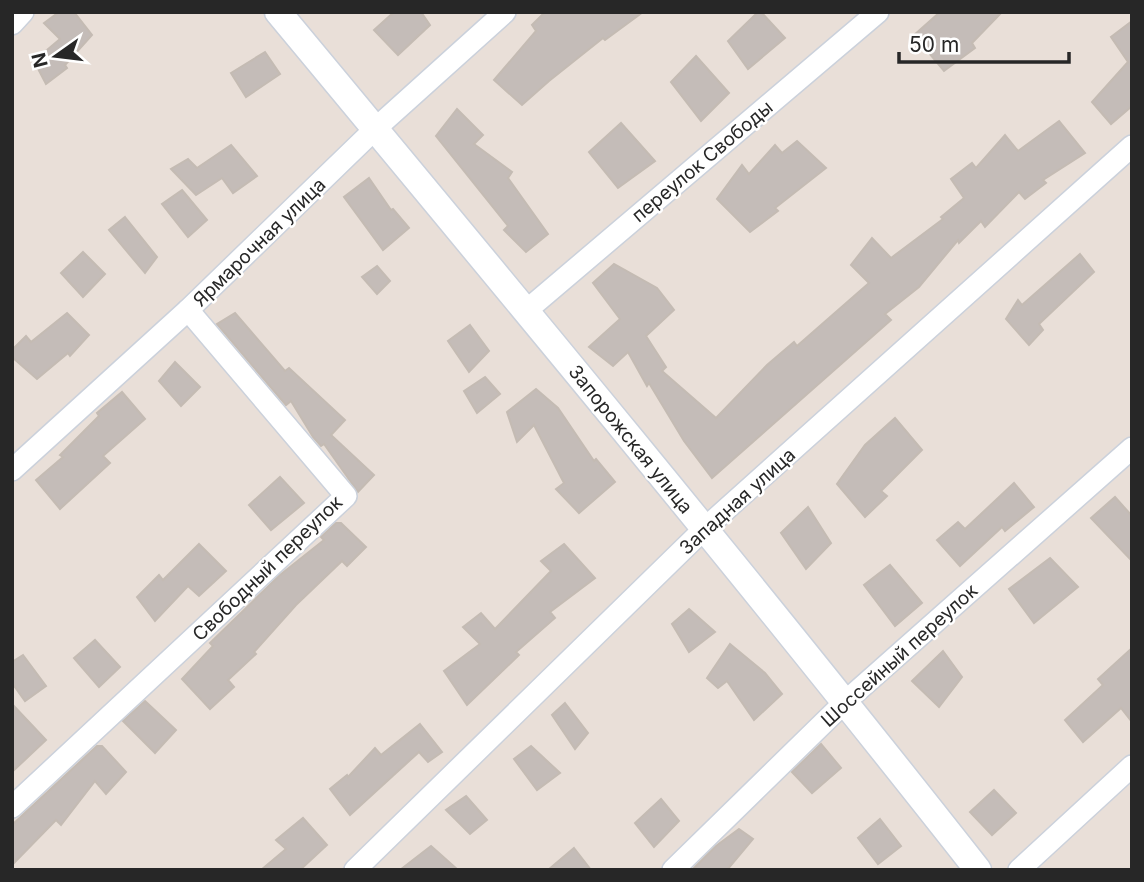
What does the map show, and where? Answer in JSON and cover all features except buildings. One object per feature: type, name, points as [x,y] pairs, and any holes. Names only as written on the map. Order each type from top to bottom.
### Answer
[{"type":"street","points":[[12,24],[23,12]]},
{"type":"street","name":"Запорожская улица","points":[[278,12],[527,310],[703,530],[846,701],[978,870]]},
{"type":"street","name":"Ярмарочная улица","points":[[12,470],[188,310],[375,129],[505,12]]},
{"type":"street","name":"переулок Свободы","points":[[527,310],[878,12]]},
{"type":"street","name":"Западная улица","points":[[355,870],[703,530],[1132,146]]},
{"type":"street","name":"Свободный переулок","points":[[12,807],[346,496],[188,310]]},
{"type":"street","name":"Шоссейный переулок","points":[[673,870],[846,701],[1132,448]]},
{"type":"street","points":[[1018,870],[1132,766]]}]
